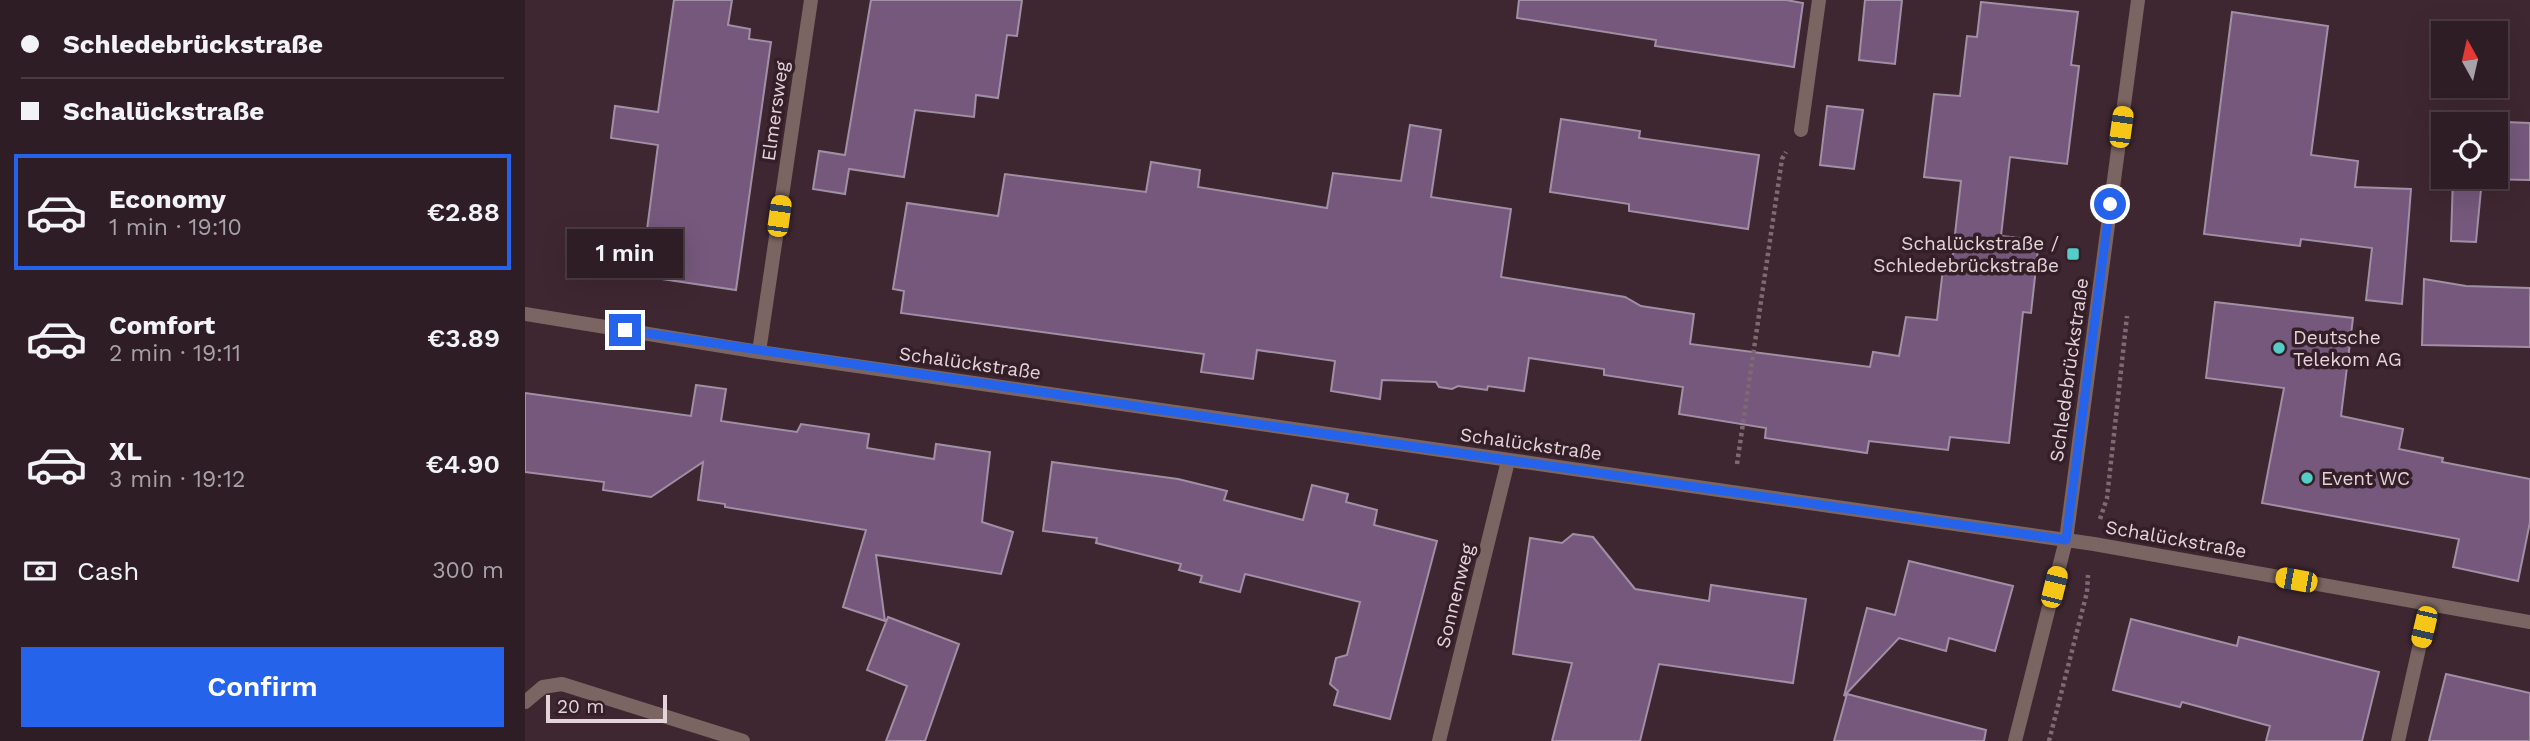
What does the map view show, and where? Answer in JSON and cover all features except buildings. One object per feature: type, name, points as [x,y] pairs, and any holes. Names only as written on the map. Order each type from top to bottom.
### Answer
[{"type":"street","name":"Elmersweg","points":[[759,352],[811,0]]},
{"type":"street","points":[[1801,130],[1819,0]]},
{"type":"street","name":"Schledebrückstraße","points":[[2015,741],[2066,540],[2138,0]]},
{"type":"street","name":"Schalückstraße","points":[[525,314],[759,352],[2066,540],[2530,622]]},
{"type":"street","name":"Sonnenweg","points":[[1439,741],[1508,461]]},
{"type":"street","points":[[2397,741],[2430,604]]},
{"type":"street","points":[[525,702],[543,687],[562,684],[743,741]]},
{"type":"path","points":[[1733,493],[1782,159],[1801,130]]},
{"type":"path","points":[[2102,511],[2107,498]]},
{"type":"path","points":[[2049,741],[2087,592],[2088,570]]},
{"type":"place","name":"Schalückstraße / Schledebrückstraße","points":[[2073,254]]},
{"type":"place","name":"Deutsche Telekom AG","points":[[2279,348]]},
{"type":"place","name":"Event WC","points":[[2307,478]]},
{"type":"route","points":[[625,330],[759,352],[2066,540],[2110,204]]}]
